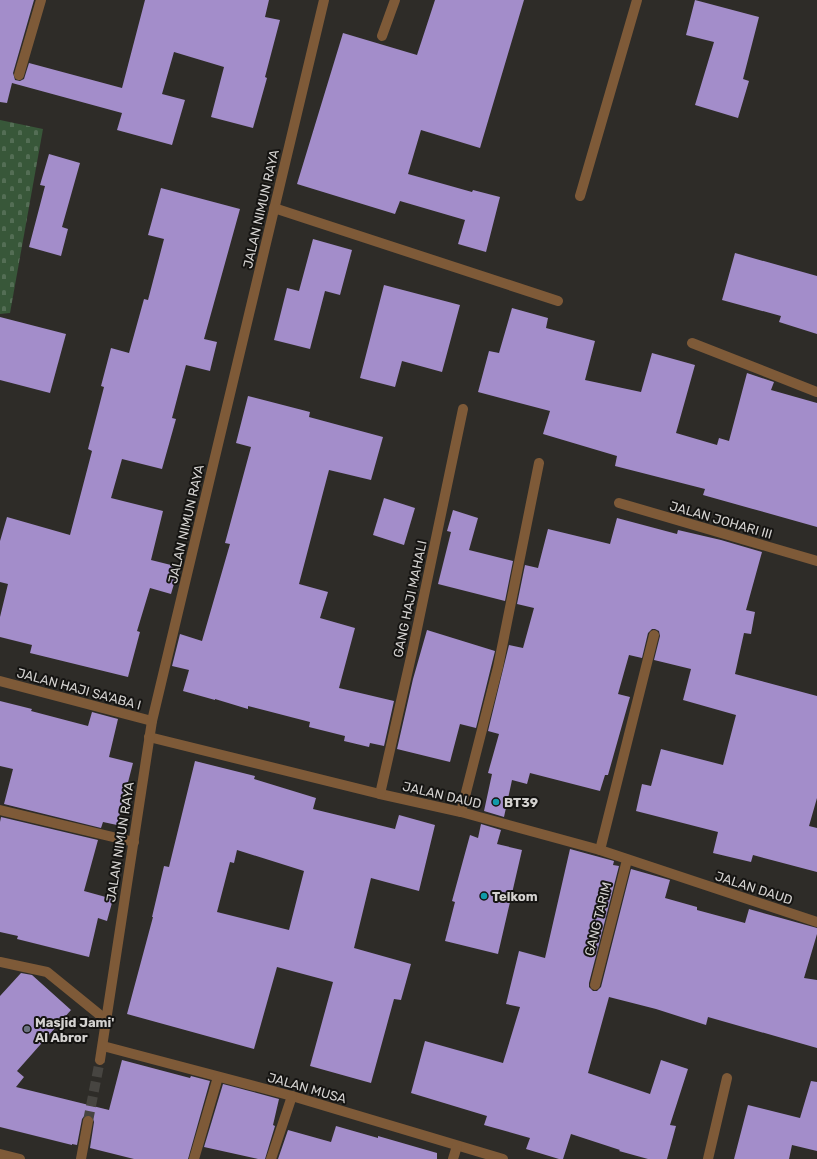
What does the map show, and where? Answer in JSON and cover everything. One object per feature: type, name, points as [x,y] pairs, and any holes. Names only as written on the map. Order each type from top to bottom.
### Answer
[{"type":"street","points":[[19,75],[41,0]]},
{"type":"street","name":"JALAN NIMUN RAYA","points":[[100,1060],[152,721],[324,0]]},
{"type":"street","points":[[382,36],[395,0]]},
{"type":"street","points":[[580,196],[637,0]]},
{"type":"street","points":[[274,208],[558,301]]},
{"type":"street","points":[[692,343],[817,392]]},
{"type":"street","name":"GANG HAJI MAHALI","points":[[380,794],[413,648],[463,409]]},
{"type":"street","points":[[461,812],[498,667],[539,463]]},
{"type":"street","name":"JALAN JOHARI III","points":[[619,504],[817,561]]},
{"type":"street","points":[[600,850],[654,635]]},
{"type":"street","name":"JALAN HAJI SA'ABA I","points":[[0,681],[152,721]]},
{"type":"street","name":"JALAN DAUD","points":[[150,737],[380,794],[461,812],[600,850],[817,922]]},
{"type":"street","points":[[0,810],[134,842]]},
{"type":"street","name":"GANG TARIM","points":[[595,985],[627,860]]},
{"type":"street","points":[[0,962],[47,972],[106,1020]]},
{"type":"street","name":"JALAN MUSA","points":[[103,1046],[292,1096],[503,1159]]},
{"type":"street","points":[[194,1159],[218,1077]]},
{"type":"street","points":[[708,1159],[727,1078]]},
{"type":"street","points":[[271,1159],[292,1096]]},
{"type":"street","points":[[81,1159],[88,1121]]},
{"type":"street","points":[[453,1159],[457,1146]]},
{"type":"street","points":[[0,1154],[20,1159]]},
{"type":"green space","points":[[0,120],[43,129],[10,313],[0,314]]},
{"type":"building","points":[[0,0],[34,0],[13,73],[15,80],[20,81],[24,79],[29,63],[122,88],[145,0],[269,0],[265,17],[280,20],[265,77],[267,78],[253,128],[211,117],[224,67],[174,52],[162,94],[185,100],[172,145],[117,130],[122,113],[12,83],[7,103],[0,102]]},
{"type":"building","points":[[435,0],[524,0],[480,148],[421,130],[408,174],[472,192],[473,190],[500,197],[486,252],[458,244],[465,220],[400,201],[395,214],[297,184],[343,33],[417,55]]},
{"type":"building","points":[[695,0],[759,17],[743,79],[749,81],[738,118],[695,105],[714,42],[686,35]]},
{"type":"building","points":[[49,154],[80,163],[62,227],[68,229],[61,256],[29,247],[45,186],[40,185]]},
{"type":"building","points":[[161,188],[240,209],[204,339],[217,342],[210,371],[186,365],[172,418],[176,419],[162,469],[122,459],[111,498],[163,511],[151,560],[179,567],[171,594],[150,588],[137,631],[140,632],[128,677],[30,653],[32,645],[0,637],[0,617],[8,584],[0,582],[0,541],[7,517],[70,535],[92,451],[88,449],[104,387],[101,386],[111,348],[129,353],[144,299],[148,300],[164,239],[148,235]]},
{"type":"building","points":[[313,239],[352,250],[340,295],[325,291],[310,349],[274,340],[287,288],[299,291]]},
{"type":"building","points":[[735,253],[817,276],[817,334],[779,322],[781,316],[722,300]]},
{"type":"building","points":[[384,285],[460,305],[442,372],[402,361],[395,387],[360,378]]},
{"type":"building","points":[[512,308],[548,318],[546,328],[595,341],[585,380],[641,392],[652,353],[695,365],[676,433],[717,445],[719,438],[729,441],[747,373],[774,382],[771,390],[817,403],[817,527],[703,495],[705,489],[615,466],[617,456],[543,434],[550,411],[478,392],[489,351],[499,353]]},
{"type":"building","points":[[0,317],[66,334],[50,393],[0,380]]},
{"type":"building","points":[[248,396],[310,412],[309,417],[383,437],[371,480],[329,470],[299,584],[328,592],[320,618],[355,628],[339,688],[394,701],[384,746],[370,743],[369,747],[344,741],[345,736],[309,727],[310,722],[248,706],[248,709],[183,691],[189,670],[172,666],[180,634],[202,641],[230,544],[225,543],[251,447],[236,443]]},
{"type":"building","points":[[384,498],[415,508],[404,545],[373,535]]},
{"type":"building","points":[[453,510],[478,518],[469,550],[513,561],[505,601],[438,584],[451,532],[447,531]]},
{"type":"building","points":[[617,518],[677,534],[678,530],[721,540],[762,552],[746,610],[755,612],[751,634],[744,633],[735,674],[817,696],[817,798],[809,826],[817,828],[817,872],[753,855],[751,862],[713,853],[718,832],[636,811],[642,784],[651,786],[661,749],[723,765],[736,715],[683,700],[691,669],[654,660],[660,636],[659,631],[655,629],[652,629],[648,633],[642,658],[629,655],[618,694],[630,697],[608,775],[605,775],[600,791],[530,773],[527,784],[512,780],[504,817],[484,811],[492,774],[488,773],[499,734],[488,731],[509,645],[523,648],[534,608],[517,604],[525,565],[538,568],[548,529],[610,544]]},
{"type":"building","points":[[427,630],[495,651],[476,728],[460,724],[450,762],[397,749],[413,679]]},
{"type":"building","points":[[0,701],[88,726],[92,712],[118,719],[109,757],[133,763],[117,825],[103,822],[101,828],[4,804],[13,769],[0,766]]},
{"type":"building","points":[[195,761],[255,776],[254,779],[316,798],[313,809],[395,829],[399,815],[435,825],[419,891],[371,878],[354,948],[411,964],[401,1000],[394,999],[371,1083],[310,1066],[333,982],[277,967],[254,1049],[127,1014],[153,917],[164,866],[169,867]],"holes":[[[237,850],[304,871],[289,930],[217,912],[230,862],[234,863]]]},
{"type":"building","points":[[1,817],[98,840],[84,891],[113,899],[107,921],[98,918],[89,957],[17,939],[18,936],[0,932]]},
{"type":"building","name":"Telkom","points":[[481,824],[501,830],[497,844],[522,850],[498,954],[445,941],[455,902],[452,901],[470,835],[478,838]]},
{"type":"building","points":[[570,849],[614,861],[613,865],[619,866],[589,983],[589,987],[593,991],[597,991],[601,987],[631,869],[670,880],[665,898],[697,907],[697,910],[745,923],[749,909],[817,928],[817,934],[804,978],[817,980],[817,1048],[708,1017],[706,1025],[656,1009],[609,997],[588,1073],[650,1094],[661,1060],[688,1069],[670,1125],[676,1126],[667,1159],[648,1159],[619,1151],[620,1150],[571,1134],[563,1159],[559,1159],[526,1149],[530,1138],[484,1125],[487,1116],[411,1093],[425,1041],[503,1063],[520,1007],[506,1004],[519,951],[545,958]]},
{"type":"building","points":[[21,973],[32,975],[71,1010],[17,1071],[24,1077],[16,1087],[109,1110],[122,1060],[190,1078],[191,1076],[210,1081],[188,1159],[134,1159],[90,1148],[94,1122],[92,1116],[89,1115],[85,1115],[82,1119],[77,1145],[0,1127],[0,996]]},
{"type":"building","points":[[811,1081],[817,1082],[817,1151],[792,1145],[789,1159],[734,1159],[748,1105],[800,1118]]},
{"type":"building","points":[[223,1084],[279,1099],[273,1125],[275,1126],[265,1159],[258,1159],[204,1147]]},
{"type":"building","points":[[336,1126],[437,1153],[437,1159],[278,1159],[288,1130],[331,1142]]},
{"type":"tunnel","points":[[88,1121],[100,1060]]},
{"type":"place","name":"BT39","points":[[496,802]]},
{"type":"place","name":"Telkom","points":[[484,896]]},
{"type":"place","name":"Masjid Jami' Al Abror","points":[[27,1029]]}]
